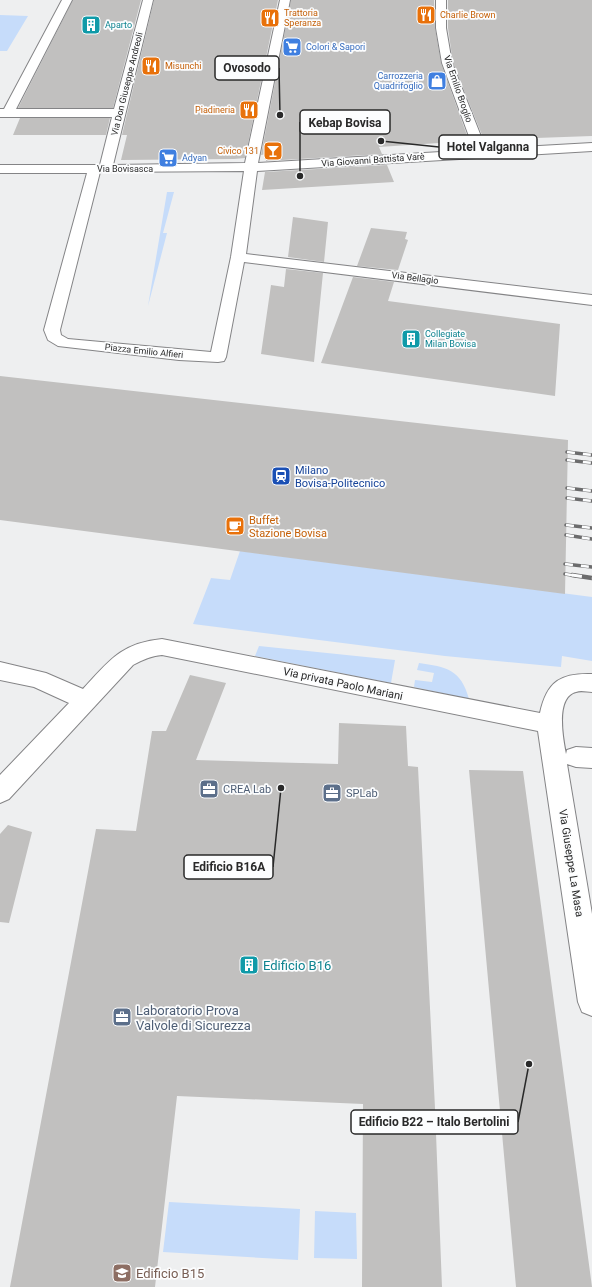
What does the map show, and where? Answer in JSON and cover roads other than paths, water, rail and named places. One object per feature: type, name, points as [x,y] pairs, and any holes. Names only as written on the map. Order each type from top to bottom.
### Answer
[{"type":"street","points":[[66,0],[4,113],[120,113]]},
{"type":"street","name":"Via Don Giuseppe Andreoli","points":[[100,169],[120,113],[148,0]]},
{"type":"street","name":"Piazza Emilio Alfieri","points":[[100,169],[52,330],[54,338],[58,341],[179,355],[218,357],[238,257],[251,168],[285,0]]},
{"type":"street","name":"Via Emilio Broglio","points":[[440,0],[441,28],[447,63],[481,153]]},
{"type":"street","name":"Via Giovanni Battista Varè","points":[[251,168],[592,147]]},
{"type":"street","name":"Via Bovisasca","points":[[0,169],[251,168]]},
{"type":"street","name":"Via Bellagio","points":[[238,257],[592,300]]},
{"type":"street","name":"Via privata Paolo Mariani","points":[[0,792],[125,660],[137,652],[162,647],[549,724]]},
{"type":"street","points":[[0,671],[38,679],[87,701]]},
{"type":"street","points":[[549,724],[552,704],[559,692],[572,683],[592,683]]},
{"type":"street","name":"Via Giuseppe La Masa","points":[[549,724],[592,1002]]},
{"type":"railway","points":[[567,452],[592,455]]},
{"type":"railway","points":[[567,460],[592,463]]},
{"type":"railway","points":[[567,488],[592,491]]},
{"type":"railway","points":[[567,498],[592,501]]},
{"type":"railway","points":[[566,525],[592,528]]},
{"type":"railway","points":[[566,535],[592,539]]},
{"type":"railway","points":[[565,564],[592,567]]},
{"type":"railway","points":[[565,574],[578,576]]},
{"type":"railway","points":[[572,575],[592,578]]},
{"type":"place","name":"Charlie Brown","points":[[426,15]]},
{"type":"place","name":"Trattoria Speranza","points":[[270,18]]},
{"type":"place","name":"Aparto","points":[[91,25]]},
{"type":"place","name":"Colori & Sapori","points":[[292,47]]},
{"type":"place","name":"Misunchi","points":[[151,66]]},
{"type":"place","name":"Carrozzeria Quadrifoglio","points":[[437,81]]},
{"type":"place","name":"Piadineria","points":[[249,110]]},
{"type":"place","name":"Ovosodo","points":[[280,115]]},
{"type":"place","name":"Hotel Valganna","points":[[381,141]]},
{"type":"place","name":"Civico 131","points":[[273,151]]},
{"type":"place","name":"Adyan","points":[[168,158]]},
{"type":"place","name":"Kebap Bovisa","points":[[300,176]]},
{"type":"place","name":"Collegiate Milan Bovisa","points":[[411,339]]},
{"type":"place","name":"Milano Bovisa-Politecnico","points":[[281,476]]},
{"type":"place","name":"Buffet Stazione Bovisa","points":[[235,526]]},
{"type":"place","name":"Edificio B16A","points":[[281,788]]},
{"type":"place","name":"CREA Lab","points":[[209,789]]},
{"type":"place","name":"SPLab","points":[[332,793]]},
{"type":"place","name":"Edificio B16","points":[[249,965]]},
{"type":"place","name":"Laboratorio Prova Valvole di Sicurezza","points":[[122,1017]]},
{"type":"place","name":"Edificio B22 – Italo Bertolini","points":[[529,1064]]},
{"type":"place","name":"Edificio B15","points":[[122,1273]]}]
